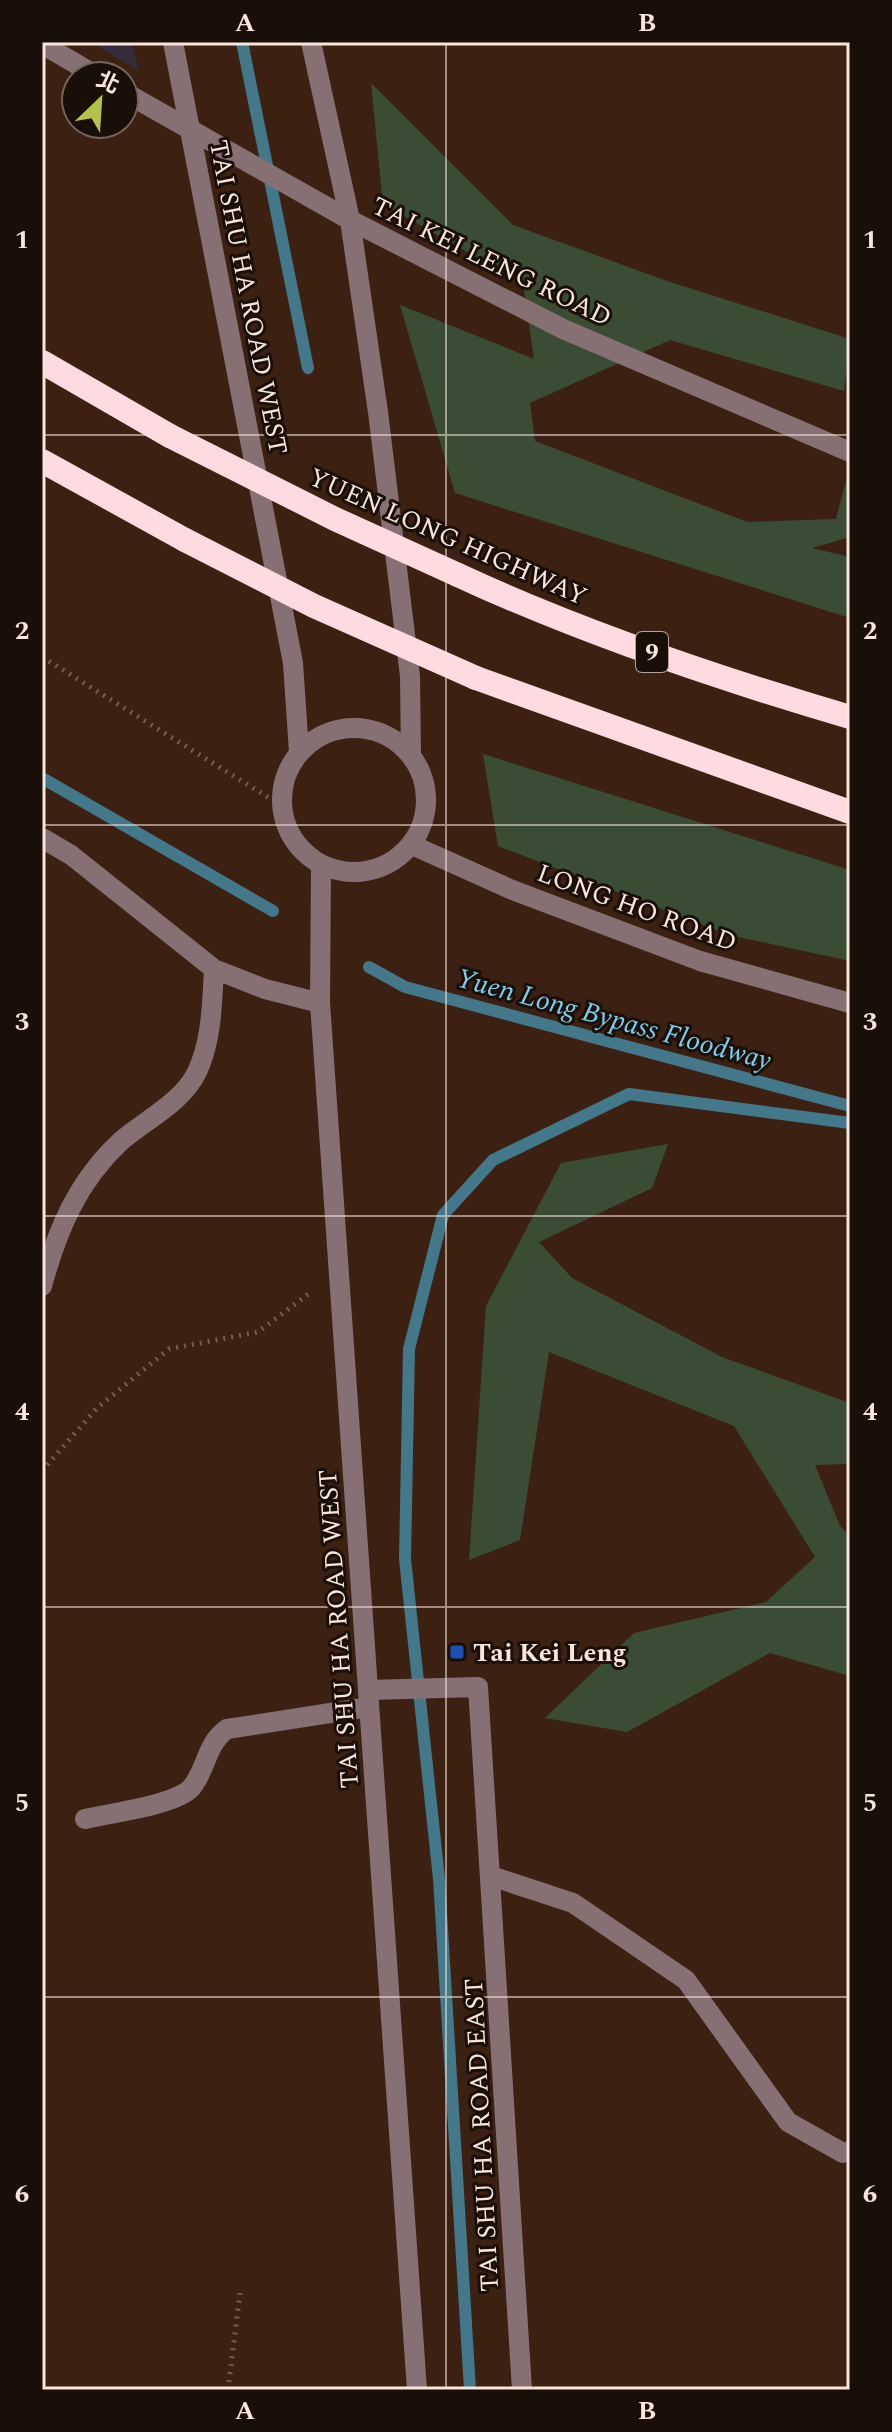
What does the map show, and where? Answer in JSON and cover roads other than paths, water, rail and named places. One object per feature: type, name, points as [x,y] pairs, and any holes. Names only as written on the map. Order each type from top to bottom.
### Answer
[{"type":"highway","name":"YUEN LONG HIGHWAY","points":[[42,362],[170,436],[335,519],[458,575],[543,611],[654,652],[850,717]]},
{"type":"highway","points":[[42,461],[185,540],[314,606],[476,678],[850,812]]},
{"type":"street","name":"TAI SHU HA ROAD WEST","points":[[173,42],[293,663],[299,752],[285,777],[282,806],[294,840],[321,865],[320,1003],[368,1698],[383,1854],[417,2390]]},
{"type":"street","points":[[311,42],[350,220],[410,676],[411,755]]},
{"type":"street","points":[[42,44],[70,60]]},
{"type":"street","name":"TAI KEI LENG ROAD","points":[[140,101],[325,203],[350,220],[563,329],[850,452]]},
{"type":"street","points":[[299,752],[319,736],[343,728],[368,729],[392,738],[411,755],[425,784],[425,816],[412,845],[386,865],[354,873],[321,865]]},
{"type":"street","points":[[42,838],[71,855],[214,969],[265,989],[320,1003]]},
{"type":"street","name":"LONG HO ROAD","points":[[412,845],[510,889],[700,961],[850,1003]]},
{"type":"street","points":[[42,1286],[54,1242],[89,1176],[120,1143],[184,1090],[197,1072],[211,1023],[214,969]]},
{"type":"street","name":"TAI SHU HA ROAD EAST","points":[[368,1698],[478,1687],[522,2390]]},
{"type":"street","points":[[85,1819],[178,1797],[192,1787],[215,1737],[227,1729],[368,1698]]},
{"type":"street","points":[[491,1876],[573,1903],[686,1980],[788,2122],[843,2153],[850,2151]]},
{"type":"waterway","points":[[242,42],[308,368]]},
{"type":"waterway","name":"Yuen Long Bypass Floodway","points":[[42,778],[273,911]]},
{"type":"waterway","name":"Yuen Long Bypass Floodway","points":[[369,967],[405,987],[850,1106]]},
{"type":"waterway","points":[[470,2390],[439,1879],[405,1559],[409,1349],[443,1215],[493,1160],[629,1094],[850,1123]]},
{"type":"place","name":"Tai Kei Leng","points":[[457,1652]]}]
